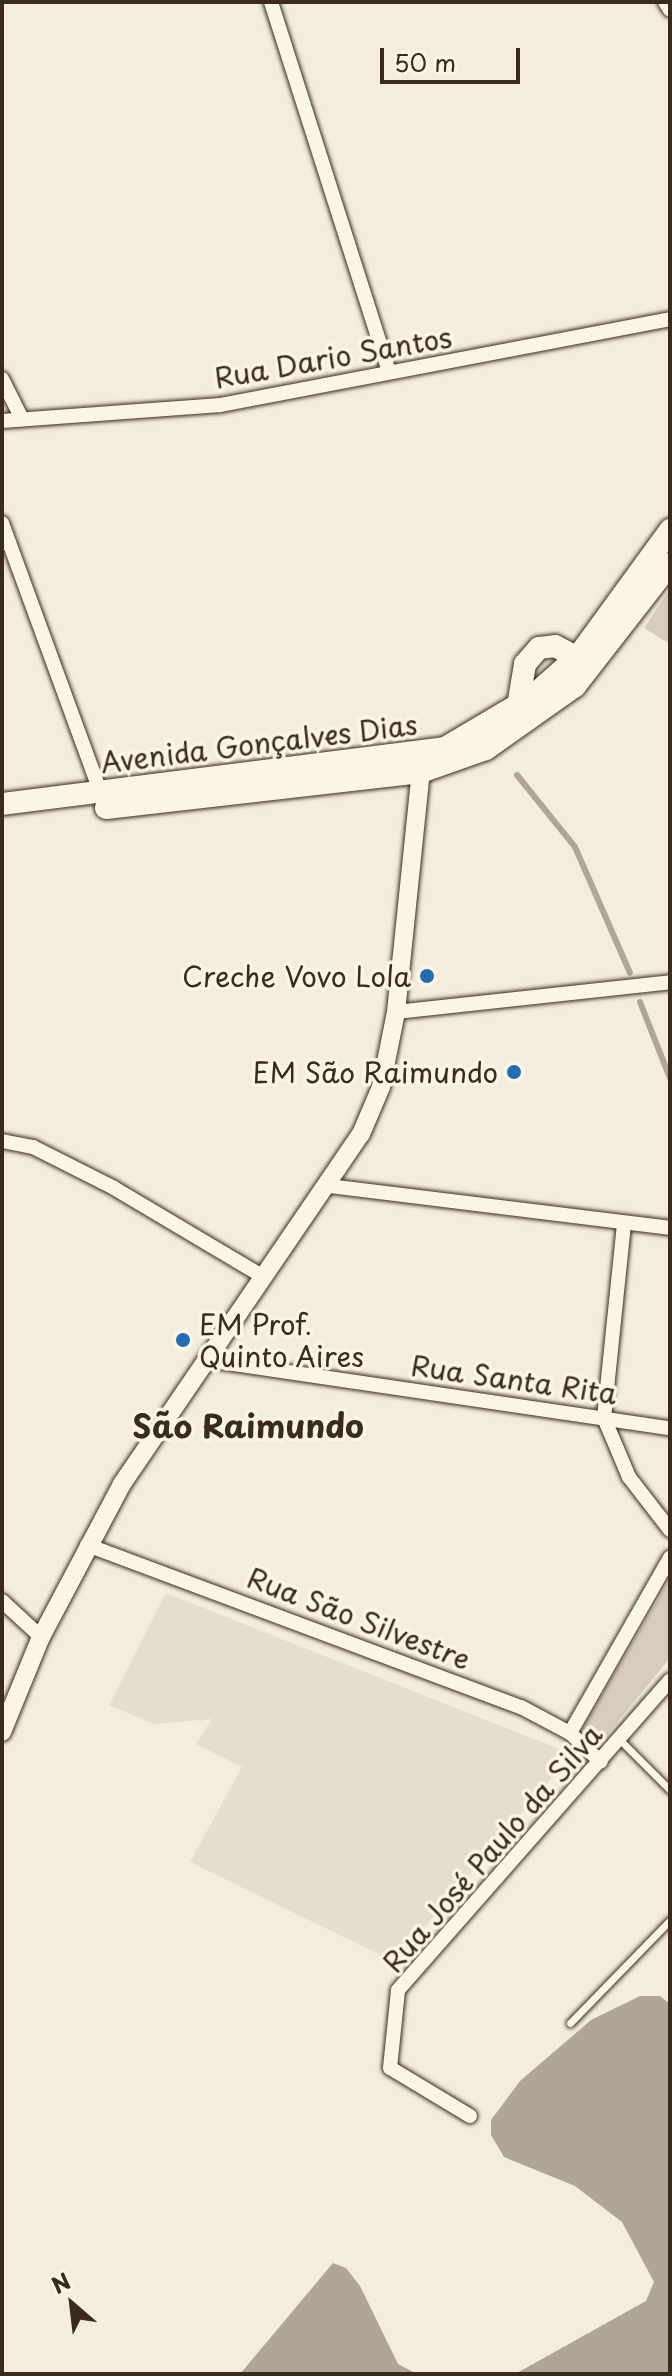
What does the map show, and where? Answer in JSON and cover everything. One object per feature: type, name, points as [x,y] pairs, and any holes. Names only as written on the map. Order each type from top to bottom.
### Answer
[{"type":"main road","points":[[522,715],[568,682],[570,663],[670,530]]},
{"type":"main road","name":"Avenida Gonçalves Dias","points":[[2,804],[104,801],[421,772],[575,686],[670,564]]},
{"type":"main road","points":[[522,715],[534,652],[555,646],[570,663]]},
{"type":"main road","name":"Avenida Gonçalves Dias","points":[[2,819],[419,755],[484,727],[522,715]]},
{"type":"main road","points":[[421,772],[431,758],[466,743],[484,727]]},
{"type":"street","points":[[271,2],[389,371]]},
{"type":"street","points":[[665,2],[670,10]]},
{"type":"street","name":"Rua Dario Santos","points":[[2,421],[220,405],[389,371],[582,340],[670,319]]},
{"type":"street","points":[[2,379],[22,419]]},
{"type":"street","points":[[2,523],[104,801]]},
{"type":"street","points":[[2,1732],[41,1637],[87,1545],[207,1360],[329,1186],[381,1087],[396,1012],[421,772]]},
{"type":"street","points":[[396,1012],[670,982]]},
{"type":"street","points":[[2,1141],[33,1147],[114,1188],[264,1277]]},
{"type":"street","points":[[329,1186],[670,1228]]},
{"type":"street","points":[[624,1224],[604,1418],[624,1469],[669,1526]]},
{"type":"street","name":"Rua Santa Rita","points":[[207,1360],[670,1428]]},
{"type":"street","name":"Rua São Silvestre","points":[[87,1545],[393,1657],[570,1733],[601,1762]]},
{"type":"street","name":"Rua José Paulo da Silva","points":[[570,1733],[670,1558]]},
{"type":"street","points":[[2,1601],[41,1637]]},
{"type":"street","name":"Rua José Paulo da Silva","points":[[470,2116],[390,2068],[398,1990],[621,1741],[670,1680]]},
{"type":"lane","points":[[621,1741],[670,1790]]},
{"type":"lane","points":[[570,2023],[670,1920]]},
{"type":"shaded area","points":[[670,589],[670,644],[644,628]]},
{"type":"shaded area","points":[[670,1579],[670,1658],[600,1743],[582,1729]]},
{"type":"shaded area","points":[[166,1593],[572,1754],[395,1962],[190,1862],[242,1767],[196,1744],[212,1719],[154,1724],[109,1705]]},
{"type":"shaded area","points":[[640,1996],[660,1996],[670,2004],[670,2374],[515,2374],[646,2301],[654,2282],[622,2222],[575,2186],[504,2157],[491,2135],[491,2120],[520,2081],[591,2020]]},
{"type":"shaded area","points":[[333,2263],[346,2268],[360,2286],[398,2364],[417,2374],[240,2374]]},
{"type":"waterway","points":[[517,775],[575,847],[630,973]]},
{"type":"waterway","points":[[640,1002],[670,1078]]},
{"type":"place","name":"Creche Vovo Lola","points":[[427,976]]},
{"type":"place","name":"EM São Raimundo","points":[[514,1072]]},
{"type":"place","name":"EM Prof. Quinto Aires","points":[[183,1340]]},
{"type":"district","name":"São Raimundo","points":[[248,1425]]}]
